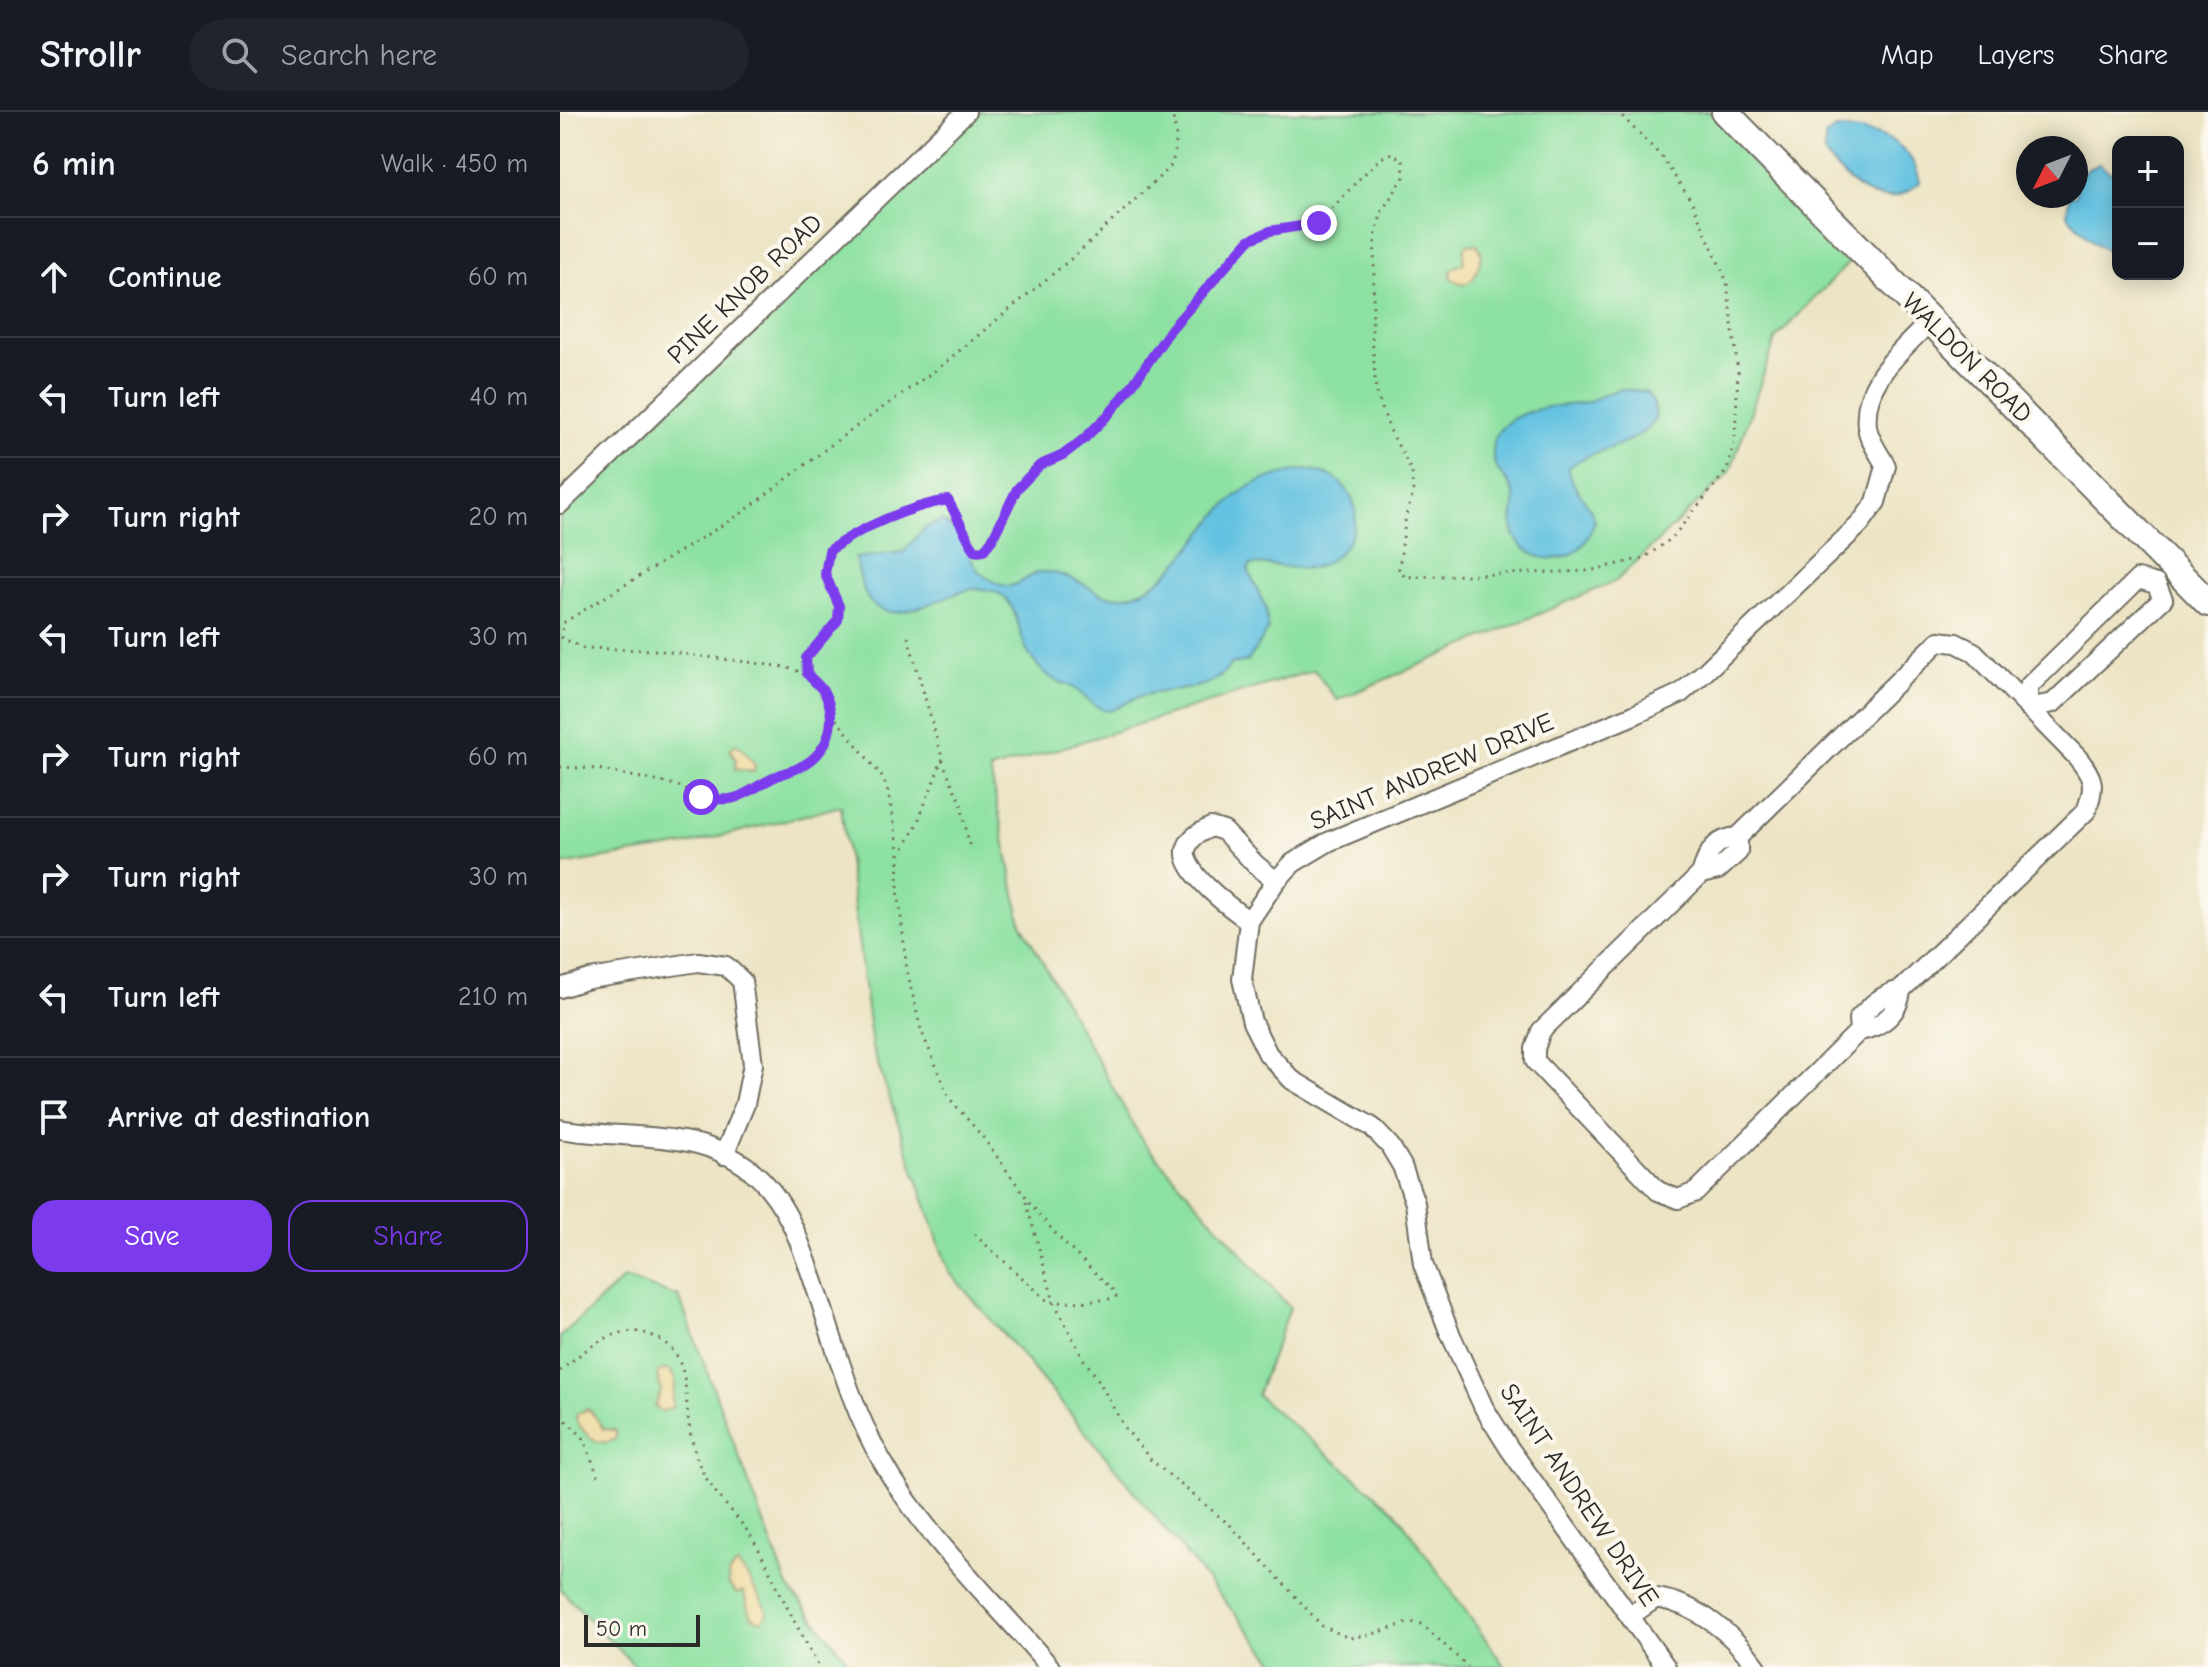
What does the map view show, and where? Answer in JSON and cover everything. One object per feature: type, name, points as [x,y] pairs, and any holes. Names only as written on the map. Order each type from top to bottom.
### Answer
[{"type":"street","name":"PINE KNOB ROAD","points":[[560,504],[966,112]]},
{"type":"street","name":"WALDON ROAD","points":[[1725,112],[1930,321],[2165,576],[2208,603]]},
{"type":"street","name":"SAINT ANDREW DRIVE","points":[[1666,1667],[1509,1448],[1484,1408],[1423,1264],[1415,1203],[1402,1166],[1390,1146],[1372,1127],[1292,1080],[1268,1054],[1252,1022],[1242,979],[1249,921],[1276,881],[1293,863],[1328,842],[1681,693],[1860,524],[1876,502],[1886,466],[1867,428],[1870,391],[1887,366],[1930,321]]},
{"type":"street","points":[[2028,708],[1974,652],[1956,643],[1939,641],[1738,837],[1725,838],[1707,854],[1701,874],[1541,1031],[1535,1061],[1658,1191],[1678,1199],[1696,1192],[1859,1031],[1872,1029],[1889,1016],[1899,1005],[1901,990],[2086,811],[2093,793],[2091,774],[2028,708],[2028,687],[2138,579],[2165,576],[2163,599],[2053,703],[2028,708]]},
{"type":"street","points":[[1249,921],[1192,871],[1185,856],[1187,845],[1211,827],[1224,831],[1276,881]]},
{"type":"street","points":[[560,988],[589,979],[698,962],[726,966],[742,981],[753,1064],[745,1104],[724,1155]]},
{"type":"street","points":[[560,1129],[586,1134],[660,1136],[693,1143],[724,1155],[752,1171],[779,1200],[798,1238],[864,1426],[881,1460],[913,1511],[952,1560],[1005,1614],[1050,1667]]},
{"type":"street","points":[[1630,1616],[1656,1598],[1678,1601],[1719,1628],[1757,1667]]},
{"type":"path","points":[[974,1234],[1049,1302],[1108,1301],[1116,1297],[1114,1291],[1064,1243],[1025,1198],[982,1136],[950,1099],[921,1030],[903,946],[899,850],[883,778],[831,713],[823,691],[807,674],[785,667],[654,650],[583,648],[562,638],[563,623],[742,513],[876,411],[941,366],[1077,254],[1170,167],[1176,155],[1177,134],[1172,112]]},
{"type":"path","points":[[807,674],[806,658],[838,620],[839,606],[825,574],[829,551],[859,532],[928,503],[948,500],[976,551],[984,550],[1017,489],[1040,465],[1063,455],[1110,413],[1171,329],[1249,240],[1270,231],[1319,223],[1360,178],[1381,158],[1392,153],[1403,161],[1404,177],[1382,211],[1375,237],[1372,368],[1376,391],[1389,428],[1412,472],[1413,494],[1406,515],[1399,569],[1405,577],[1589,571],[1644,558],[1672,538],[1727,470],[1735,439],[1738,372],[1727,282],[1692,202],[1661,156],[1618,112]]},
{"type":"path","points":[[908,637],[943,761],[961,804],[970,849]]},
{"type":"path","points":[[560,767],[597,769],[676,785],[701,797],[724,802],[745,796],[772,778],[800,768],[813,758],[830,733],[831,713]]},
{"type":"path","points":[[898,862],[943,761]]},
{"type":"path","points":[[1025,1198],[1054,1302],[1084,1360],[1136,1443],[1151,1460],[1231,1526],[1322,1626],[1349,1638],[1410,1622],[1422,1624],[1468,1667]]},
{"type":"path","points":[[560,1371],[583,1351],[616,1334],[636,1331],[656,1337],[670,1347],[680,1360],[686,1382],[689,1426],[704,1477],[755,1543],[819,1667]]},
{"type":"path","points":[[560,1415],[583,1437],[598,1476]]},
{"type":"green space","points":[[979,112],[1710,112],[1854,257],[1776,338],[1730,472],[1616,581],[1337,700],[1314,670],[990,770],[1021,923],[1143,1142],[1290,1308],[1257,1395],[1396,1512],[1505,1667],[1279,1667],[1021,1354],[949,1272],[872,1047],[841,806],[686,845],[560,865],[560,515]]},
{"type":"green space","points":[[624,1278],[679,1297],[788,1587],[853,1667],[636,1667],[560,1589],[560,1337]]},
{"type":"sand","points":[[1468,244],[1478,245],[1482,254],[1479,267],[1470,282],[1459,283],[1452,279],[1451,272],[1464,262],[1464,249]]},
{"type":"sand","points":[[736,744],[755,764],[754,772],[735,769],[736,760],[730,749]]},
{"type":"sand","points":[[668,1369],[675,1378],[673,1407],[661,1412],[655,1406],[661,1391],[657,1375]]},
{"type":"sand","points":[[588,1409],[603,1429],[615,1430],[617,1435],[614,1440],[597,1441],[583,1430],[576,1419],[577,1414]]},
{"type":"sand","points":[[737,1565],[768,1613],[762,1621],[750,1614],[743,1591],[737,1594],[729,1585],[728,1574]]},
{"type":"water","points":[[1836,129],[1889,139],[1909,155],[1920,182],[1893,197],[1880,197],[1856,186],[1825,155],[1825,136]]},
{"type":"water","points":[[2099,164],[2112,174],[2112,253],[2092,241],[2067,215],[2068,208],[2088,208],[2088,169]]},
{"type":"water","points":[[1623,389],[1646,392],[1655,409],[1653,422],[1644,432],[1628,441],[1578,461],[1568,469],[1595,521],[1585,542],[1572,554],[1553,559],[1534,555],[1519,543],[1514,534],[1514,497],[1495,464],[1495,438],[1501,428],[1520,415],[1543,408],[1581,404]]},
{"type":"water","points":[[1307,469],[1334,478],[1353,502],[1354,527],[1342,550],[1312,568],[1250,565],[1248,570],[1266,608],[1268,630],[1248,661],[1231,664],[1224,673],[1204,685],[1144,695],[1109,711],[1094,705],[1079,691],[1053,679],[1039,667],[1026,648],[1010,604],[996,592],[972,589],[918,608],[890,612],[878,608],[868,599],[855,558],[903,552],[926,527],[941,521],[959,535],[978,571],[1002,585],[1013,585],[1035,574],[1047,572],[1069,578],[1105,595],[1131,595],[1150,587],[1167,573],[1228,503],[1244,490],[1274,476]]},
{"type":"route","points":[[701,797],[724,802],[745,796],[772,778],[800,768],[824,746],[830,733],[831,713],[823,691],[807,674],[806,658],[838,620],[839,606],[825,574],[829,551],[859,532],[928,503],[948,500],[976,551],[984,550],[1017,489],[1040,465],[1063,455],[1110,413],[1171,329],[1249,240],[1270,231],[1319,223]]}]
